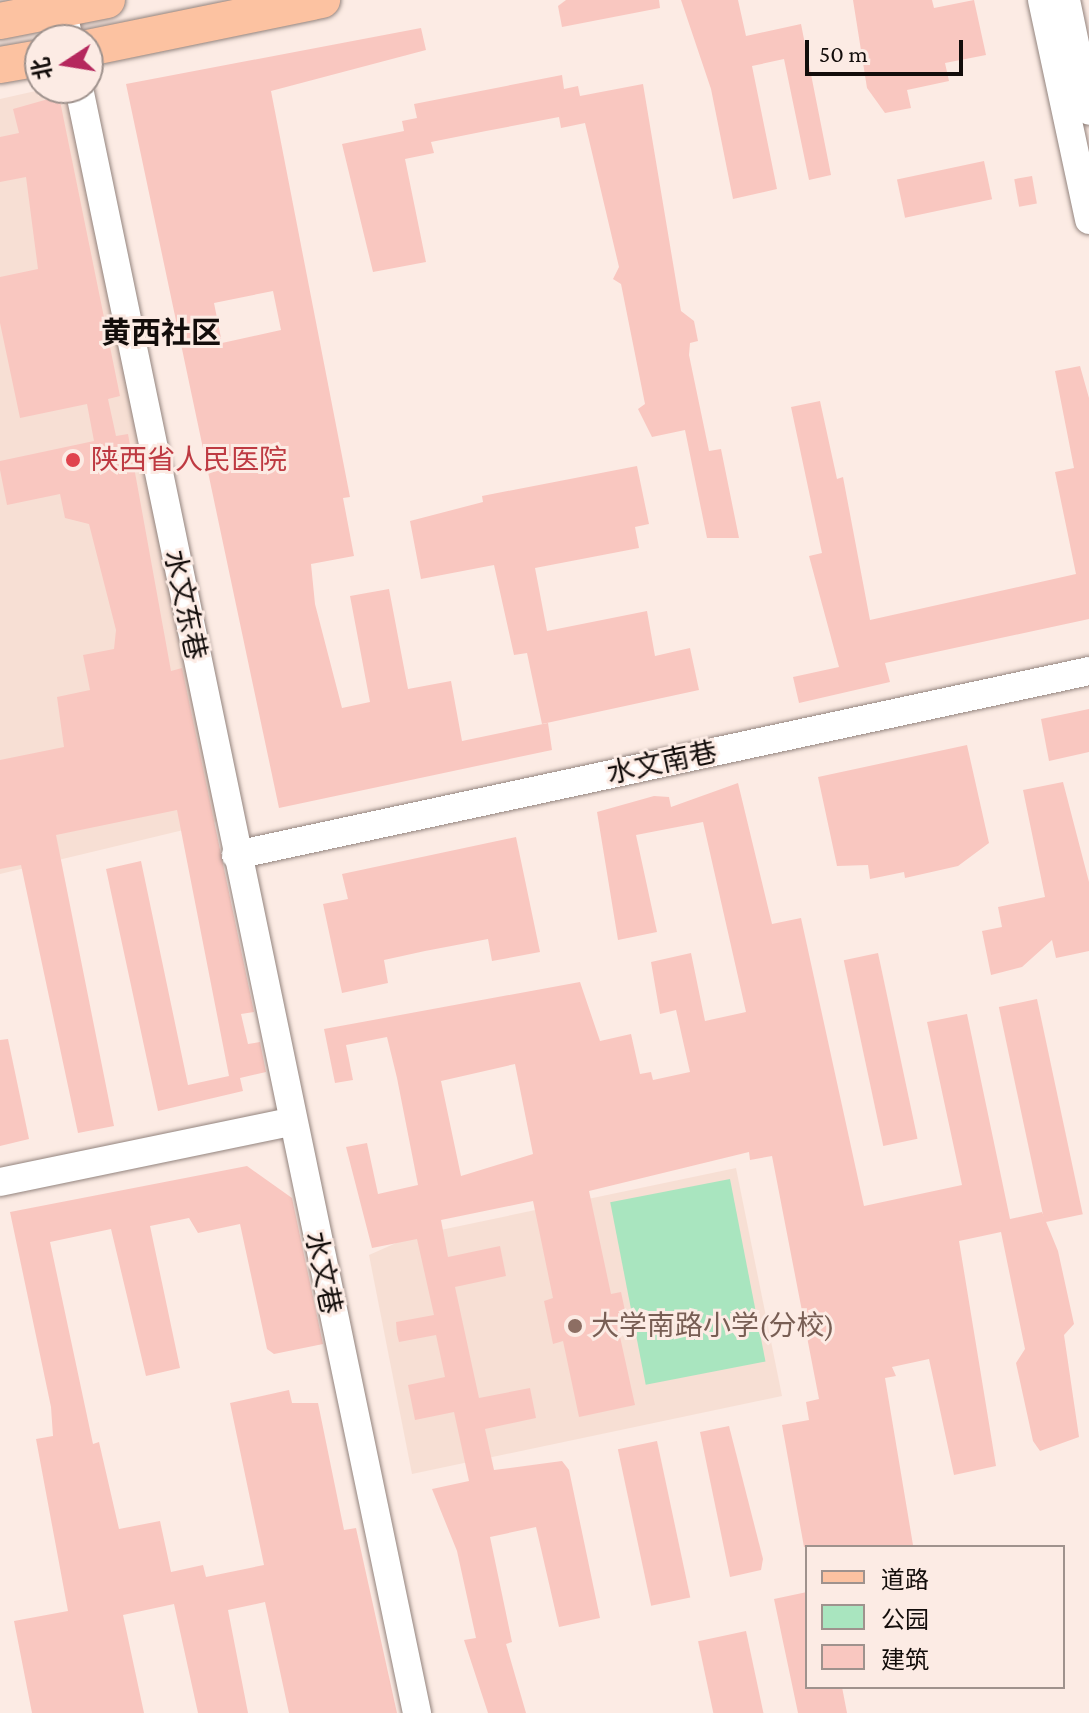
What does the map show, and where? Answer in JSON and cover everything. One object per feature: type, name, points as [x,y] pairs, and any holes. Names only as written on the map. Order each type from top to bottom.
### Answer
[{"type":"main road","points":[[0,21],[65,24],[107,0]]},
{"type":"main road","points":[[104,45],[322,0]]},
{"type":"main road","points":[[0,65],[24,61]]},
{"type":"street","points":[[1042,0],[1089,220]]},
{"type":"street","points":[[1066,0],[1089,111]]},
{"type":"street","name":"水文东巷","points":[[82,104],[291,1122]]},
{"type":"street","name":"水文南巷","points":[[236,855],[1089,671]]},
{"type":"street","points":[[0,1182],[291,1122]]},
{"type":"street","name":"水文巷","points":[[291,1122],[417,1713]]},
{"type":"shaded area","name":"陕西省人民医院","points":[[24,94],[24,104],[72,104],[221,821],[0,874],[0,99]]},
{"type":"shaded area","name":"大学南路小学(分校)","points":[[736,1168],[782,1396],[412,1474],[369,1255],[412,1236]]},
{"type":"green space","points":[[730,1179],[765,1362],[646,1385],[610,1202]]},
{"type":"building","points":[[566,0],[659,0],[660,8],[562,27],[558,6]]},
{"type":"building","points":[[681,0],[738,0],[746,36],[801,24],[831,175],[809,180],[784,59],[752,66],[777,189],[733,199],[711,89]]},
{"type":"building","points":[[853,0],[932,0],[934,8],[974,0],[986,55],[945,63],[949,81],[907,90],[911,108],[885,113],[867,88]]},
{"type":"building","points":[[421,28],[426,50],[271,91],[350,497],[343,498],[354,556],[311,564],[315,604],[342,708],[370,702],[350,596],[389,589],[408,689],[451,681],[462,741],[548,723],[552,750],[279,808],[126,84]],"holes":[[[273,291],[281,330],[222,343],[214,303]]]},
{"type":"building","points":[[562,75],[564,89],[578,86],[580,96],[643,84],[681,311],[694,321],[698,341],[690,343],[689,355],[709,451],[721,449],[739,538],[707,538],[685,430],[652,437],[638,409],[645,404],[621,284],[613,279],[619,267],[585,123],[561,128],[559,117],[431,142],[434,153],[405,159],[426,262],[373,272],[342,144],[404,131],[402,121],[417,118],[414,104]]},
{"type":"building","name":"陕西省人民医院","points":[[31,104],[61,104],[120,396],[108,399],[116,436],[128,434],[171,671],[182,668],[254,1012],[241,1014],[248,1044],[260,1042],[266,1072],[240,1078],[243,1091],[158,1111],[106,869],[141,861],[188,1085],[229,1076],[177,810],[56,835],[114,1126],[78,1133],[21,865],[0,869],[0,760],[64,747],[57,697],[90,690],[83,655],[114,649],[116,630],[89,524],[65,518],[60,494],[7,505],[0,470],[0,461],[94,441],[87,404],[20,418],[0,323],[0,277],[38,269],[26,177],[0,182],[0,137],[19,133],[13,109]]},
{"type":"building","points":[[984,161],[992,199],[905,218],[897,180]]},
{"type":"building","points":[[1032,176],[1037,204],[1019,207],[1014,179]]},
{"type":"building","points":[[1080,366],[1089,398],[1089,619],[885,663],[890,682],[799,703],[793,677],[839,667],[809,556],[822,553],[791,407],[820,401],[837,479],[843,477],[870,620],[1076,574],[1055,472],[1074,468],[1055,371]]},
{"type":"building","points":[[637,466],[649,524],[635,527],[639,548],[535,568],[547,631],[647,611],[655,656],[690,648],[699,690],[542,724],[527,653],[514,655],[494,565],[421,579],[410,521],[483,502],[482,496]]},
{"type":"building","points":[[1089,709],[1089,752],[1049,761],[1041,719]]},
{"type":"building","points":[[967,745],[989,843],[958,866],[905,878],[904,872],[870,879],[868,865],[837,866],[818,777]]},
{"type":"building","points":[[1063,782],[1089,882],[1089,951],[1056,958],[1052,940],[1022,967],[991,975],[982,931],[1002,927],[998,907],[1045,897],[1023,790]]},
{"type":"building","points":[[738,783],[772,924],[801,918],[864,1206],[962,1185],[927,1022],[967,1014],[1010,1219],[1042,1212],[1058,1251],[1074,1324],[1064,1335],[1079,1437],[1040,1451],[1033,1441],[1016,1363],[1025,1349],[1001,1232],[959,1241],[996,1466],[954,1475],[929,1359],[892,1367],[896,1376],[885,1378],[913,1545],[804,1547],[782,1425],[809,1420],[806,1402],[819,1399],[772,1156],[750,1160],[749,1152],[589,1191],[611,1294],[621,1292],[627,1320],[617,1323],[635,1405],[579,1417],[563,1341],[553,1344],[544,1301],[553,1298],[533,1201],[441,1220],[448,1257],[500,1246],[506,1276],[455,1287],[479,1398],[530,1388],[536,1418],[485,1429],[494,1470],[562,1461],[569,1470],[600,1618],[559,1627],[536,1527],[490,1537],[512,1642],[506,1644],[526,1713],[488,1713],[464,1640],[476,1638],[457,1551],[432,1489],[469,1481],[454,1412],[415,1420],[408,1385],[445,1377],[436,1335],[399,1342],[397,1334],[396,1322],[434,1315],[417,1239],[372,1248],[346,1147],[367,1143],[378,1194],[418,1185],[397,1078],[387,1037],[346,1045],[353,1080],[335,1083],[324,1029],[580,982],[600,1041],[631,1034],[640,1074],[651,1072],[653,1080],[690,1072],[676,1010],[660,1014],[651,962],[691,953],[705,1021],[746,1012],[703,822],[636,835],[657,932],[618,940],[597,812],[654,796],[669,797],[671,807]],"holes":[[[515,1064],[533,1154],[461,1176],[441,1081]]]},
{"type":"building","points":[[516,837],[540,952],[492,961],[488,939],[425,951],[384,960],[388,983],[342,993],[323,904],[348,899],[342,874]]},
{"type":"building","points":[[878,953],[918,1139],[883,1146],[844,960]]},
{"type":"building","points":[[1037,999],[1083,1214],[1045,1222],[999,1007]]},
{"type":"building","points":[[8,1039],[29,1139],[0,1146],[0,1040]]},
{"type":"building","points":[[247,1166],[292,1198],[323,1344],[274,1354],[267,1349],[240,1224],[198,1233],[189,1218],[150,1226],[180,1368],[146,1376],[111,1229],[50,1242],[93,1444],[99,1442],[119,1529],[160,1521],[171,1572],[203,1565],[206,1577],[264,1565],[230,1403],[289,1390],[292,1403],[318,1403],[344,1530],[356,1528],[397,1713],[289,1713],[265,1602],[228,1610],[248,1713],[198,1713],[174,1604],[123,1615],[144,1713],[32,1713],[14,1621],[68,1611],[36,1439],[53,1436],[51,1407],[10,1212]]},
{"type":"building","points":[[729,1426],[763,1559],[761,1570],[730,1577],[700,1432]]},
{"type":"building","points":[[657,1441],[690,1598],[651,1606],[618,1449]]},
{"type":"building","points":[[805,1592],[805,1689],[842,1689],[847,1713],[798,1713],[774,1599]]},
{"type":"building","points":[[746,1631],[763,1713],[713,1713],[698,1641]]},
{"type":"place","name":"陕西省人民医院","points":[[73,460]]},
{"type":"place","name":"大学南路小学(分校)","points":[[575,1326]]},
{"type":"district","name":"黄西社区","points":[[161,333]]}]
